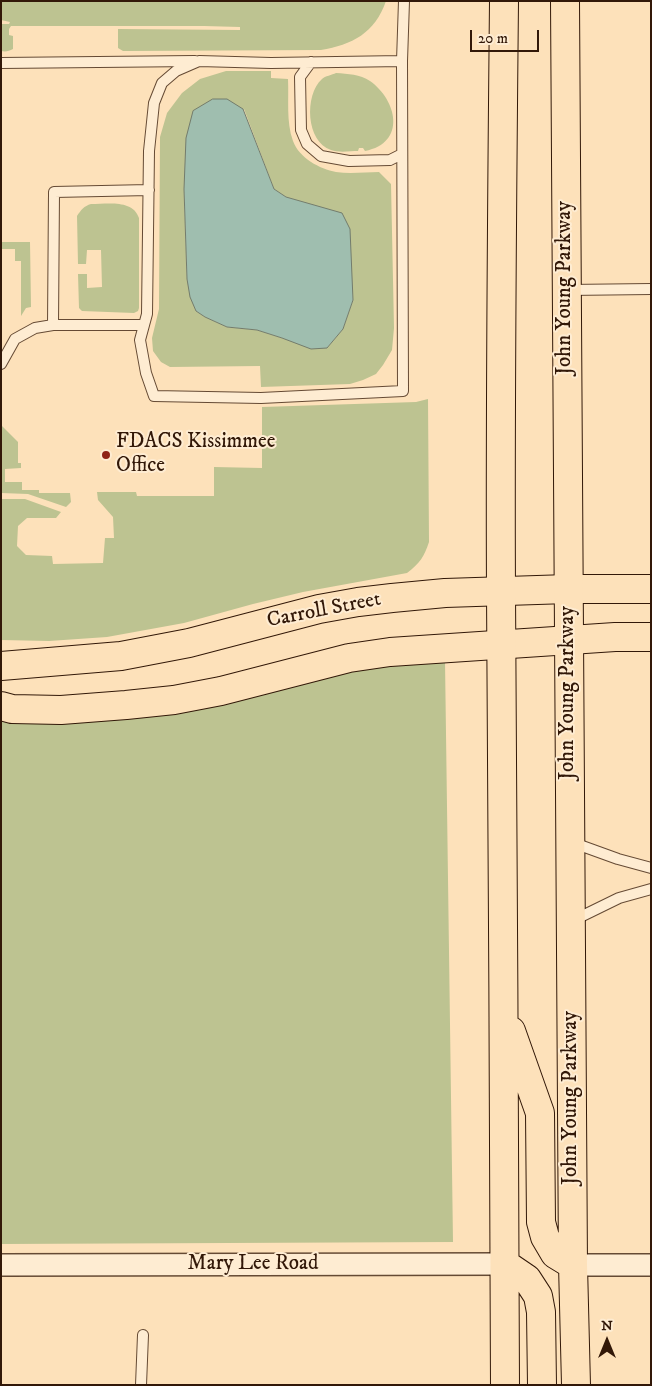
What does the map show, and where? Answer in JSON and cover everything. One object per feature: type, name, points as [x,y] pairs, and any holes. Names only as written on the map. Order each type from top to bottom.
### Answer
[{"type":"main road","points":[[504,1],[501,243],[501,644],[505,1385]]},
{"type":"main road","name":"John Young Parkway","points":[[564,1],[573,1265],[576,1385]]},
{"type":"main road","name":"Carroll Street","points":[[1,666],[121,656],[189,643],[319,609],[358,602],[445,593],[568,589],[651,589]]},
{"type":"main road","points":[[1,706],[12,709],[61,710],[174,700],[221,691],[349,658],[390,652],[615,636],[651,636]]},
{"type":"main road","points":[[503,1011],[540,1113],[540,1222],[544,1237],[555,1254],[573,1265]]},
{"type":"main road","points":[[505,1264],[528,1279],[538,1296],[541,1312],[542,1385]]},
{"type":"street","name":"Mary Lee Road","points":[[1,1265],[505,1264]]},
{"type":"street","points":[[573,1265],[651,1265]]},
{"type":"lane","points":[[199,60],[176,72],[162,83],[154,103],[149,151],[147,314],[140,340],[146,373],[154,396],[261,398],[403,391],[402,60],[404,1]]},
{"type":"lane","points":[[1,63],[199,60],[271,63],[402,60]]},
{"type":"lane","points":[[312,62],[300,77],[301,130],[308,144],[320,156],[349,161],[390,160],[402,154]]},
{"type":"lane","points":[[53,325],[54,192],[149,190]]},
{"type":"lane","points":[[566,290],[651,289]]},
{"type":"lane","points":[[1,364],[16,339],[34,328],[53,325],[144,325]]},
{"type":"lane","points":[[570,841],[618,859],[651,868]]},
{"type":"lane","points":[[571,921],[619,898],[651,890]]},
{"type":"lane","points":[[141,1385],[143,1335]]},
{"type":"green space","points":[[1,1],[386,1],[376,21],[361,36],[343,45],[321,50],[123,51],[118,48],[118,29],[240,30],[240,27],[11,26],[9,35],[13,36],[13,49],[1,51],[1,24],[9,24],[10,22],[1,20]]},
{"type":"green space","points":[[226,71],[271,71],[271,78],[288,79],[289,126],[293,141],[300,153],[311,162],[330,171],[347,173],[379,172],[391,184],[394,328],[392,350],[376,374],[350,384],[261,387],[260,366],[170,367],[161,362],[153,351],[152,338],[159,309],[160,137],[167,113],[182,93],[200,79]],"holes":[[[244,109],[274,189],[286,197],[342,214],[353,300],[343,329],[327,348],[282,338],[257,330],[227,327],[196,311],[187,279],[184,189]]]},
{"type":"green space","points":[[336,73],[354,75],[370,81],[387,99],[393,120],[392,130],[387,139],[378,146],[365,151],[363,148],[359,148],[358,151],[337,151],[323,145],[317,138],[310,118],[312,96],[316,86],[322,79]]},
{"type":"green space","points":[[112,203],[125,205],[136,212],[139,218],[139,308],[134,313],[82,311],[79,308],[78,274],[87,274],[87,288],[102,287],[101,250],[87,250],[86,264],[78,264],[77,216],[83,208],[91,204]]},
{"type":"green space","points":[[1,242],[30,242],[31,307],[26,308],[21,316],[21,261],[15,261],[15,249],[1,249]]},
{"type":"green space","points":[[428,399],[429,542],[421,559],[407,573],[303,592],[184,623],[107,637],[49,641],[1,640],[1,499],[25,499],[61,512],[56,518],[27,518],[18,526],[17,546],[26,555],[52,556],[53,564],[103,563],[105,538],[114,538],[113,517],[98,500],[97,492],[136,492],[137,496],[214,496],[214,467],[262,468],[262,407],[416,402]]},
{"type":"green space","points":[[1,425],[18,442],[18,463],[21,463],[21,468],[5,469],[5,482],[22,482],[22,490],[39,490],[39,493],[70,493],[71,502],[66,507],[28,494],[1,493]]},
{"type":"green space","points":[[445,661],[453,1242],[1,1244],[1,719],[391,665]]},
{"type":"shaded area","points":[[213,99],[227,99],[243,109],[274,189],[286,197],[342,213],[350,229],[353,300],[343,329],[327,348],[311,349],[257,330],[227,327],[196,311],[190,297],[187,279],[184,189],[186,138],[193,111]]},
{"type":"place","name":"FDACS Kissimmee Office","points":[[106,455]]}]
